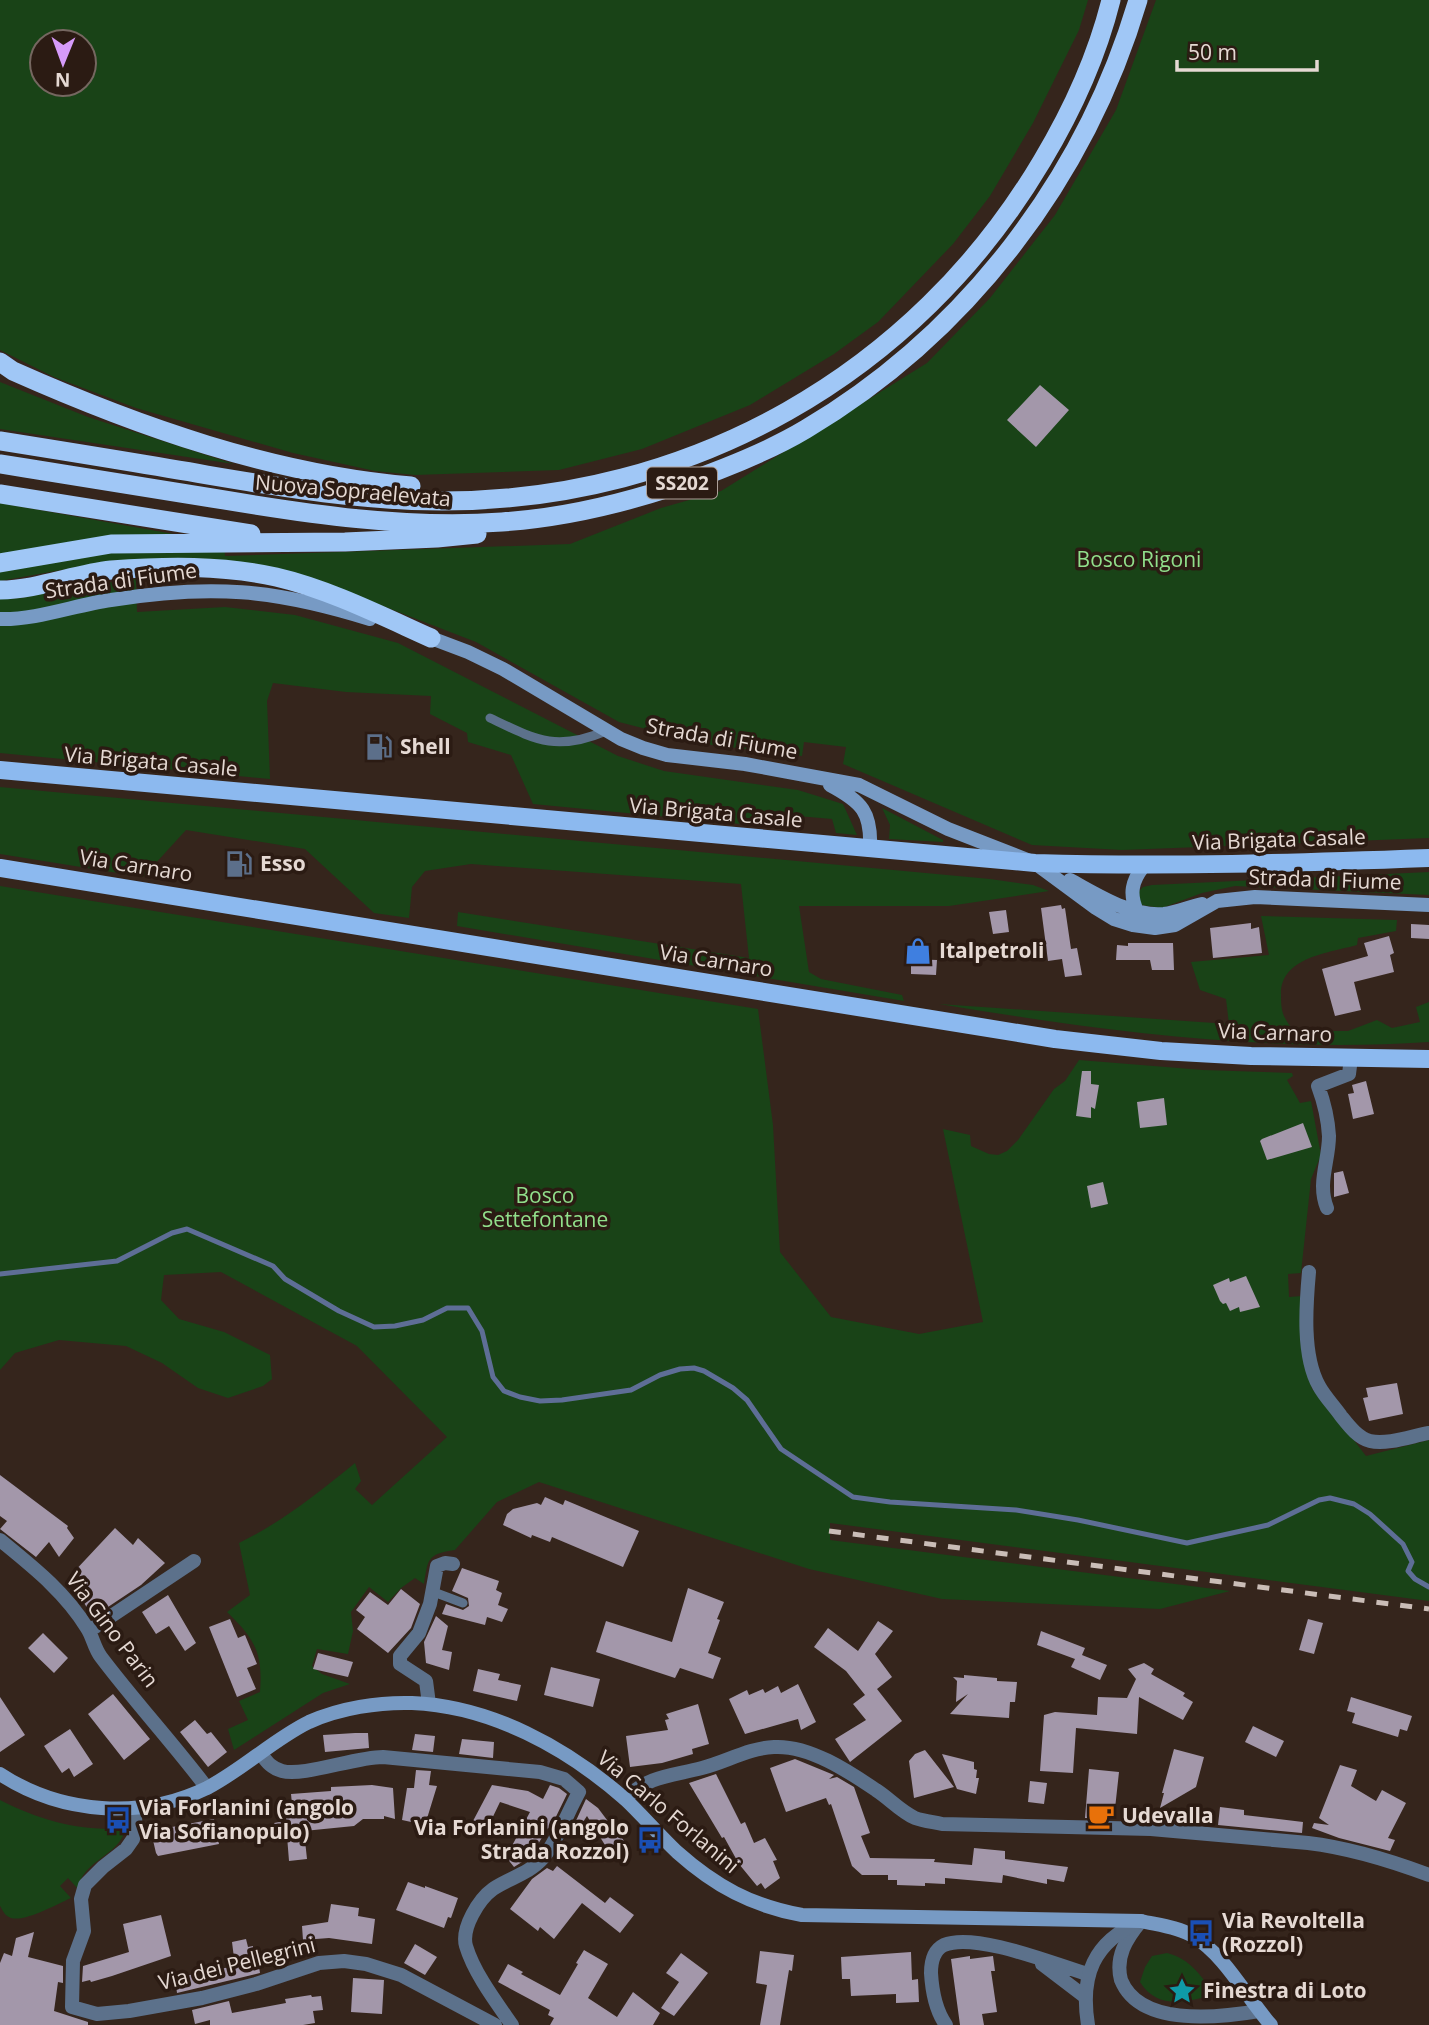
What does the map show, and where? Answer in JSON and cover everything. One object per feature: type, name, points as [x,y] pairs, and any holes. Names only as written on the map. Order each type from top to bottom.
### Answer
[{"type":"highway","name":"Nuova Sopraelevata","points":[[0,441],[344,495],[442,501],[508,497],[600,485],[650,471],[745,434],[840,379],[925,310],[957,279],[1021,197],[1055,139],[1082,85],[1111,0]]},
{"type":"highway","name":"Nuova Sopraelevata","points":[[0,464],[265,507],[425,524],[503,522],[563,515],[608,506],[708,474],[805,430],[901,362],[975,292],[1043,206],[1077,148],[1104,94],[1138,0]]},
{"type":"highway","points":[[4,367],[102,409],[268,463],[327,476],[446,489],[600,485]]},
{"type":"highway","points":[[0,494],[295,542]]},
{"type":"highway","points":[[0,563],[111,544],[437,538],[503,531],[608,506]]},
{"type":"highway","points":[[0,590],[108,571],[169,567],[227,570],[278,578],[375,613],[431,638]]},
{"type":"main road","name":"Strada di Fiume","points":[[0,619],[137,596],[198,590],[267,593],[326,605],[468,652],[503,669],[606,731],[643,748],[667,755],[859,785],[948,829],[1035,863],[1096,908],[1114,919],[1133,925],[1155,928],[1175,925],[1217,901],[1255,897],[1429,905]]},
{"type":"main road","name":"Via Brigata Casale","points":[[0,770],[1035,863],[1143,867],[1429,858]]},
{"type":"main road","points":[[813,776],[851,796],[863,808],[869,822],[870,850]]},
{"type":"main road","points":[[1035,863],[1137,911],[1164,914],[1217,901]]},
{"type":"main road","points":[[1137,911],[1131,900],[1132,891],[1136,876],[1143,867]]},
{"type":"main road","name":"Via Carnaro","points":[[0,868],[1055,1039],[1161,1051],[1429,1059]]},
{"type":"main road","name":"Via Carlo Forlanini","points":[[0,1774],[34,1793],[61,1802],[86,1807],[134,1808],[174,1800],[206,1788],[309,1722],[342,1711],[378,1704],[429,1704],[473,1712],[519,1730],[560,1751],[625,1799],[678,1852],[711,1879],[737,1895],[772,1910],[840,1917],[1141,1922],[1169,1927],[1192,1935],[1211,1951],[1272,2025]]},
{"type":"street","points":[[1327,1208],[1323,1174],[1329,1135],[1318,1086],[1349,1074],[1351,1058]]},
{"type":"street","points":[[1309,1272],[1307,1322],[1311,1365],[1319,1386],[1340,1415],[1368,1441],[1377,1442],[1429,1433]]},
{"type":"street","name":"Via Gino Parin","points":[[0,1540],[50,1581],[89,1631],[99,1655],[168,1737],[206,1788]]},
{"type":"street","points":[[89,1631],[194,1561]]},
{"type":"street","points":[[429,1704],[426,1681],[400,1664],[400,1656],[419,1633],[430,1604],[437,1566],[453,1564]]},
{"type":"street","points":[[625,1799],[649,1780],[702,1768],[773,1746],[790,1747],[842,1769],[916,1818],[942,1824],[1151,1829],[1297,1842],[1332,1846],[1380,1857],[1429,1875]]},
{"type":"street","points":[[261,1754],[270,1766],[284,1772],[301,1771],[364,1757],[383,1757],[540,1773],[564,1779],[579,1792],[542,1860],[525,1874],[506,1880],[486,1894],[467,1928],[465,1943],[474,1963],[512,2025]]},
{"type":"street","name":"Via dei Pellegrini","points":[[134,1808],[136,1828],[133,1839],[126,1849],[85,1885],[81,1899],[84,1931],[73,1961],[72,2007],[97,2014],[129,2011],[202,1998],[319,1963],[344,1961],[366,1964],[401,1975],[495,2025]]},
{"type":"street","points":[[1088,2025],[1084,1996],[1087,1974],[1113,1937],[1141,1922]]},
{"type":"street","points":[[1141,1922],[1121,1950],[1118,1969],[1134,2007],[1149,2017],[1190,2022],[1259,2011]]},
{"type":"street","points":[[946,2025],[934,1996],[931,1971],[934,1954],[943,1946],[964,1941],[990,1945],[1087,1974]]},
{"type":"street","points":[[1032,1957],[1084,1996]]},
{"type":"lane","points":[[490,718],[532,738],[549,741],[577,742],[606,731]]},
{"type":"lane","points":[[431,1591],[463,1603]]},
{"type":"green space","points":[[0,0],[1088,0],[1079,30],[1033,123],[990,196],[953,244],[878,322],[834,354],[750,405],[642,449],[559,470],[415,475],[375,471],[293,453],[136,408],[54,377],[0,350]]},
{"type":"green space","name":"Bosco Rigoni","points":[[1156,0],[1429,0],[1429,838],[1122,850],[1032,845],[843,764],[846,747],[804,742],[802,756],[704,744],[619,722],[476,642],[313,579],[117,560],[0,581],[0,503],[224,543],[225,556],[570,544],[661,508],[721,491],[927,363],[990,298],[1055,215],[1116,110]]},
{"type":"green space","points":[[0,382],[88,417],[234,464],[0,429]]},
{"type":"green space","points":[[136,579],[137,612],[225,607],[295,615],[398,643],[618,756],[664,771],[798,790],[843,804],[857,835],[836,833],[832,819],[775,814],[771,827],[533,804],[511,755],[468,742],[467,733],[430,714],[431,696],[346,692],[273,683],[267,701],[270,779],[0,753],[0,599]]},
{"type":"green space","points":[[0,787],[990,879],[1033,885],[1049,891],[949,906],[799,906],[809,972],[821,979],[902,995],[904,1001],[457,926],[458,912],[749,958],[741,884],[471,864],[425,871],[412,887],[409,918],[374,913],[305,849],[186,830],[143,877],[0,854]]},
{"type":"green space","points":[[882,808],[943,842],[889,839],[890,825]]},
{"type":"green space","points":[[1429,872],[1429,895],[1235,886],[1202,893],[1162,908],[1141,905],[1138,892],[1143,887],[1152,885]]},
{"type":"green space","name":"Bosco Settefontane","points":[[0,886],[758,1009],[773,1125],[780,1252],[831,1317],[919,1334],[983,1322],[943,1129],[970,1135],[971,1146],[989,1154],[998,1155],[1007,1151],[1079,1060],[1203,1070],[1292,1073],[1293,1076],[1287,1080],[1300,1103],[1311,1101],[1321,1155],[1311,1179],[1301,1273],[1288,1274],[1289,1297],[1302,1296],[1307,1365],[1312,1389],[1366,1456],[1429,1440],[1429,1601],[830,1523],[830,1540],[1230,1591],[1160,1609],[942,1599],[809,1569],[539,1482],[497,1502],[455,1550],[439,1553],[430,1559],[424,1584],[415,1578],[388,1602],[369,1587],[351,1612],[353,1631],[348,1654],[317,1649],[312,1666],[322,1674],[350,1684],[323,1693],[234,1750],[228,1729],[248,1720],[239,1701],[260,1692],[261,1678],[258,1657],[251,1639],[227,1612],[250,1595],[239,1543],[285,1516],[355,1463],[361,1481],[355,1489],[372,1505],[447,1437],[357,1346],[221,1272],[164,1275],[161,1300],[179,1319],[224,1332],[270,1355],[272,1379],[263,1386],[228,1398],[198,1388],[162,1363],[126,1346],[59,1340],[15,1353],[0,1370]]},
{"type":"green space","points":[[1261,916],[1397,920],[1396,931],[1358,938],[1357,945],[1320,954],[1297,965],[1283,982],[1282,1012],[1290,1026],[1314,1031],[1348,1031],[1377,1020],[1392,1028],[1420,1022],[1416,1007],[1429,1002],[1429,1042],[1367,1045],[1244,1042],[1122,1031],[939,1004],[1229,1024],[1226,999],[1200,990],[1191,962],[1269,955]]},
{"type":"green space","points":[[0,1800],[58,1822],[88,1828],[120,1829],[123,1836],[112,1850],[85,1872],[78,1889],[68,1878],[60,1886],[71,1898],[33,1915],[11,1918],[0,1906]]},
{"type":"green space","points":[[1167,1953],[1189,1964],[1215,1995],[1174,2002],[1155,1997],[1147,1991],[1140,1982],[1145,1967],[1152,1956]]},
{"type":"building","points":[[1040,385],[1069,410],[1036,447],[1007,420]]},
{"type":"building","points":[[1061,905],[1062,909],[1065,908],[1071,949],[1077,948],[1082,975],[1065,977],[1062,959],[1048,961],[1041,908]]},
{"type":"building","points":[[1006,910],[1009,932],[993,934],[989,912]]},
{"type":"building","points":[[1251,923],[1251,929],[1259,927],[1262,953],[1213,958],[1210,928]]},
{"type":"building","points":[[1411,924],[1429,925],[1429,939],[1411,938]]},
{"type":"building","points":[[1389,936],[1394,953],[1390,955],[1394,972],[1354,982],[1361,1010],[1335,1016],[1322,969],[1368,956],[1364,943]]},
{"type":"building","points":[[1128,943],[1173,943],[1174,970],[1152,970],[1150,960],[1116,960],[1117,945],[1128,946]]},
{"type":"building","points":[[911,959],[937,960],[936,975],[911,974]]},
{"type":"building","points":[[1082,1071],[1091,1071],[1091,1084],[1099,1085],[1095,1109],[1091,1107],[1091,1118],[1076,1116]]},
{"type":"building","points":[[1366,1081],[1374,1114],[1353,1119],[1348,1094],[1354,1093],[1352,1085]]},
{"type":"building","points":[[1164,1098],[1167,1125],[1140,1128],[1137,1102]]},
{"type":"building","points":[[1303,1123],[1312,1147],[1267,1160],[1260,1141]]},
{"type":"building","points":[[1343,1171],[1349,1193],[1334,1197],[1334,1173]]},
{"type":"building","points":[[1103,1182],[1108,1204],[1091,1208],[1087,1186]]},
{"type":"building","points":[[1246,1276],[1260,1307],[1240,1312],[1239,1307],[1230,1311],[1226,1303],[1220,1301],[1213,1285],[1229,1278],[1230,1282]]},
{"type":"building","points":[[1397,1383],[1403,1414],[1369,1421],[1363,1398],[1368,1397],[1366,1388]]},
{"type":"building","points":[[0,1475],[68,1526],[74,1538],[59,1557],[49,1542],[36,1557],[0,1529],[7,1521],[0,1516]]},
{"type":"building","points":[[545,1497],[563,1505],[565,1500],[639,1531],[623,1567],[552,1537],[550,1542],[532,1535],[531,1538],[503,1525],[507,1514],[513,1509],[537,1503],[541,1505]]},
{"type":"building","points":[[115,1528],[133,1545],[138,1538],[165,1563],[141,1585],[93,1617],[72,1584],[75,1582],[71,1575]]},
{"type":"building","points":[[462,1568],[499,1581],[496,1590],[502,1593],[498,1605],[508,1609],[502,1622],[487,1617],[485,1625],[442,1614],[446,1604],[463,1610],[469,1606],[468,1598],[452,1591]]},
{"type":"building","points":[[688,1588],[724,1602],[708,1653],[721,1658],[713,1679],[680,1668],[675,1678],[596,1652],[606,1621],[672,1642]]},
{"type":"building","points":[[401,1589],[420,1604],[411,1628],[388,1653],[357,1629],[365,1617],[356,1610],[370,1592],[388,1605]]},
{"type":"building","points":[[168,1595],[196,1643],[185,1651],[169,1626],[156,1634],[142,1612]]},
{"type":"building","points":[[436,1616],[448,1626],[442,1650],[452,1652],[449,1670],[426,1663],[424,1642]]},
{"type":"building","points":[[230,1619],[238,1638],[245,1635],[257,1664],[247,1668],[256,1689],[237,1697],[209,1627]]},
{"type":"building","points":[[1308,1619],[1323,1623],[1314,1654],[1299,1650]]},
{"type":"building","points":[[878,1621],[893,1631],[875,1654],[892,1677],[877,1689],[902,1721],[850,1762],[835,1739],[866,1720],[853,1704],[865,1695],[846,1671],[814,1647],[828,1628],[858,1651]]},
{"type":"building","points":[[1041,1631],[1085,1648],[1082,1655],[1107,1665],[1100,1680],[1071,1667],[1075,1659],[1037,1645]]},
{"type":"building","points":[[43,1633],[68,1658],[54,1673],[28,1648]]},
{"type":"building","points":[[318,1653],[353,1662],[348,1677],[313,1669]]},
{"type":"building","points":[[1144,1663],[1154,1669],[1151,1674],[1185,1693],[1183,1696],[1193,1702],[1183,1720],[1139,1697],[1137,1734],[1076,1728],[1073,1773],[1040,1771],[1044,1715],[1055,1712],[1097,1715],[1098,1697],[1127,1698],[1136,1679],[1128,1669]]},
{"type":"building","points":[[551,1667],[600,1679],[593,1707],[544,1695]]},
{"type":"building","points":[[478,1669],[500,1674],[498,1680],[521,1685],[517,1701],[473,1691]]},
{"type":"building","points":[[964,1675],[1017,1682],[1015,1702],[1010,1702],[1009,1718],[950,1714],[968,1694],[956,1702],[957,1681],[953,1677],[964,1678]]},
{"type":"building","points":[[798,1684],[816,1722],[801,1730],[798,1719],[745,1734],[729,1699],[747,1690],[749,1695],[763,1689],[765,1693],[778,1686],[781,1693]]},
{"type":"building","points":[[113,1694],[150,1739],[124,1760],[88,1714]]},
{"type":"building","points":[[0,1697],[25,1735],[0,1752]]},
{"type":"building","points":[[1351,1697],[1412,1716],[1407,1731],[1400,1729],[1398,1737],[1352,1723],[1355,1713],[1347,1711]]},
{"type":"building","points":[[698,1704],[709,1744],[692,1749],[693,1754],[662,1763],[630,1767],[626,1736],[668,1730],[665,1720],[669,1719],[666,1714]]},
{"type":"building","points":[[195,1720],[207,1734],[211,1732],[227,1752],[208,1767],[180,1732]]},
{"type":"building","points":[[1253,1726],[1284,1741],[1276,1757],[1245,1742]]},
{"type":"building","points":[[70,1729],[93,1764],[74,1777],[69,1768],[62,1773],[44,1746]]},
{"type":"building","points":[[368,1733],[369,1748],[325,1752],[323,1735]]},
{"type":"building","points":[[415,1734],[435,1736],[433,1752],[412,1750]]},
{"type":"building","points":[[462,1739],[494,1742],[493,1758],[459,1754]]},
{"type":"building","points":[[1174,1749],[1204,1757],[1196,1787],[1160,1808],[1162,1793]]},
{"type":"building","points":[[925,1750],[954,1787],[914,1798],[909,1761],[915,1754]]},
{"type":"building","points":[[942,1754],[974,1762],[976,1778],[979,1778],[976,1794],[957,1789]]},
{"type":"building","points":[[795,1759],[834,1775],[829,1779],[837,1777],[854,1787],[870,1833],[861,1836],[870,1858],[935,1859],[934,1862],[972,1865],[974,1848],[1005,1851],[1005,1859],[1068,1867],[1064,1882],[1047,1879],[1047,1884],[1003,1875],[1002,1883],[945,1878],[945,1884],[925,1883],[925,1886],[897,1885],[897,1880],[888,1880],[888,1875],[862,1875],[852,1866],[831,1804],[829,1805],[826,1798],[786,1812],[770,1768]]},
{"type":"building","points":[[1340,1765],[1357,1770],[1351,1786],[1376,1801],[1382,1790],[1406,1803],[1388,1838],[1395,1840],[1390,1851],[1312,1828],[1314,1823],[1329,1825],[1319,1818]]},
{"type":"building","points":[[1089,1769],[1119,1772],[1114,1818],[1085,1818]]},
{"type":"building","points":[[416,1770],[431,1771],[429,1785],[437,1786],[425,1825],[402,1820],[407,1788],[414,1788]]},
{"type":"building","points":[[716,1774],[741,1824],[745,1822],[754,1843],[765,1838],[777,1860],[773,1861],[780,1878],[765,1889],[761,1883],[757,1886],[739,1864],[689,1783]]},
{"type":"building","points":[[1030,1781],[1047,1783],[1044,1804],[1028,1802]]},
{"type":"building","points":[[372,1785],[393,1788],[395,1819],[384,1816],[384,1819],[363,1819],[354,1826],[304,1831],[307,1859],[289,1861],[287,1836],[277,1838],[274,1823],[285,1821],[285,1816],[293,1814],[291,1794],[331,1791],[331,1787]]},
{"type":"building","points":[[492,1785],[528,1791],[543,1799],[550,1785],[567,1794],[550,1829],[548,1828],[530,1857],[514,1867],[506,1857],[530,1812],[500,1802],[487,1829],[473,1821]]},
{"type":"building","points":[[586,1799],[612,1823],[628,1847],[613,1858],[587,1816],[579,1828],[574,1825]]},
{"type":"building","points":[[1220,1807],[1244,1810],[1244,1815],[1303,1822],[1302,1833],[1218,1825]]},
{"type":"building","points":[[214,1819],[219,1844],[158,1856],[156,1853],[152,1836],[157,1835],[156,1830]]},
{"type":"building","points":[[557,1866],[605,1903],[610,1897],[634,1915],[620,1933],[582,1903],[554,1939],[540,1927],[538,1931],[510,1909],[532,1879],[547,1868],[553,1871]]},
{"type":"building","points":[[408,1882],[458,1898],[451,1918],[448,1917],[444,1928],[396,1910]]},
{"type":"building","points":[[331,1904],[359,1908],[358,1916],[375,1919],[372,1944],[329,1938],[303,1940],[302,1926],[328,1922]]},
{"type":"building","points":[[161,1915],[171,1956],[112,1976],[82,1982],[83,1966],[129,1952],[123,1924]]},
{"type":"building","points":[[34,1932],[28,1957],[63,1966],[63,1983],[58,1982],[54,2011],[88,2022],[88,2025],[0,2025],[0,1963],[4,1953],[12,1956],[16,1938]]},
{"type":"building","points":[[246,1939],[248,1947],[253,1946],[253,1953],[257,1953],[260,1973],[177,1993],[175,1978],[235,1966],[232,1942]]},
{"type":"building","points":[[415,1944],[437,1957],[425,1975],[404,1963]]},
{"type":"building","points":[[584,1950],[608,1964],[588,1998],[617,2017],[633,1992],[660,2013],[653,2025],[550,2025],[554,2018],[548,2015],[550,2010],[498,1982],[508,1964],[560,1995]]},
{"type":"building","points":[[760,1951],[794,1955],[780,2025],[760,2025],[767,1985],[756,1983]]},
{"type":"building","points":[[911,1952],[912,1980],[918,1979],[919,2002],[896,2003],[896,1994],[851,1996],[850,1979],[842,1979],[841,1957]]},
{"type":"building","points":[[681,1953],[708,1973],[674,2016],[661,2008],[679,1982],[666,1973]]},
{"type":"building","points":[[970,1956],[970,1959],[993,1956],[995,1971],[991,1971],[997,2012],[982,2014],[984,2025],[960,2025],[951,1959]]},
{"type":"building","points":[[353,1978],[384,1980],[382,2014],[351,2012]]},
{"type":"building","points":[[321,1996],[323,2010],[313,2011],[315,2023],[303,2025],[210,2025],[210,2020],[195,2024],[192,2010],[229,2001],[232,2013],[286,2003],[285,1999]]},
{"type":"waterway","points":[[0,1274],[117,1261],[172,1233],[187,1229],[273,1266],[285,1279],[339,1311],[374,1327],[423,1320],[447,1308],[468,1308],[482,1331],[493,1377],[504,1391],[520,1397],[540,1401],[562,1400],[631,1390],[660,1375],[680,1369],[694,1368],[704,1371],[733,1388],[747,1400],[781,1449],[853,1497],[1016,1510],[1187,1543],[1268,1525],[1319,1500],[1330,1498],[1354,1504],[1370,1514],[1403,1544],[1412,1562],[1408,1571],[1415,1579],[1429,1587]]},
{"type":"railway","points":[[829,1531],[1429,1609]]},
{"type":"place","name":"Shell","points":[[379,747]]},
{"type":"place","name":"Esso","points":[[239,864]]},
{"type":"place","name":"Italpetroli","points":[[918,951]]},
{"type":"place","name":"Udevalla","points":[[1101,1816]]},
{"type":"place","name":"Via Forlanini (angolo Via Sofianopulo)","points":[[118,1820]]},
{"type":"place","name":"Via Forlanini (angolo Strada Rozzol)","points":[[650,1840]]},
{"type":"place","name":"Via Revoltella (Rozzol)","points":[[1201,1933]]},
{"type":"place","name":"Finestra di Loto","points":[[1182,1991]]}]
